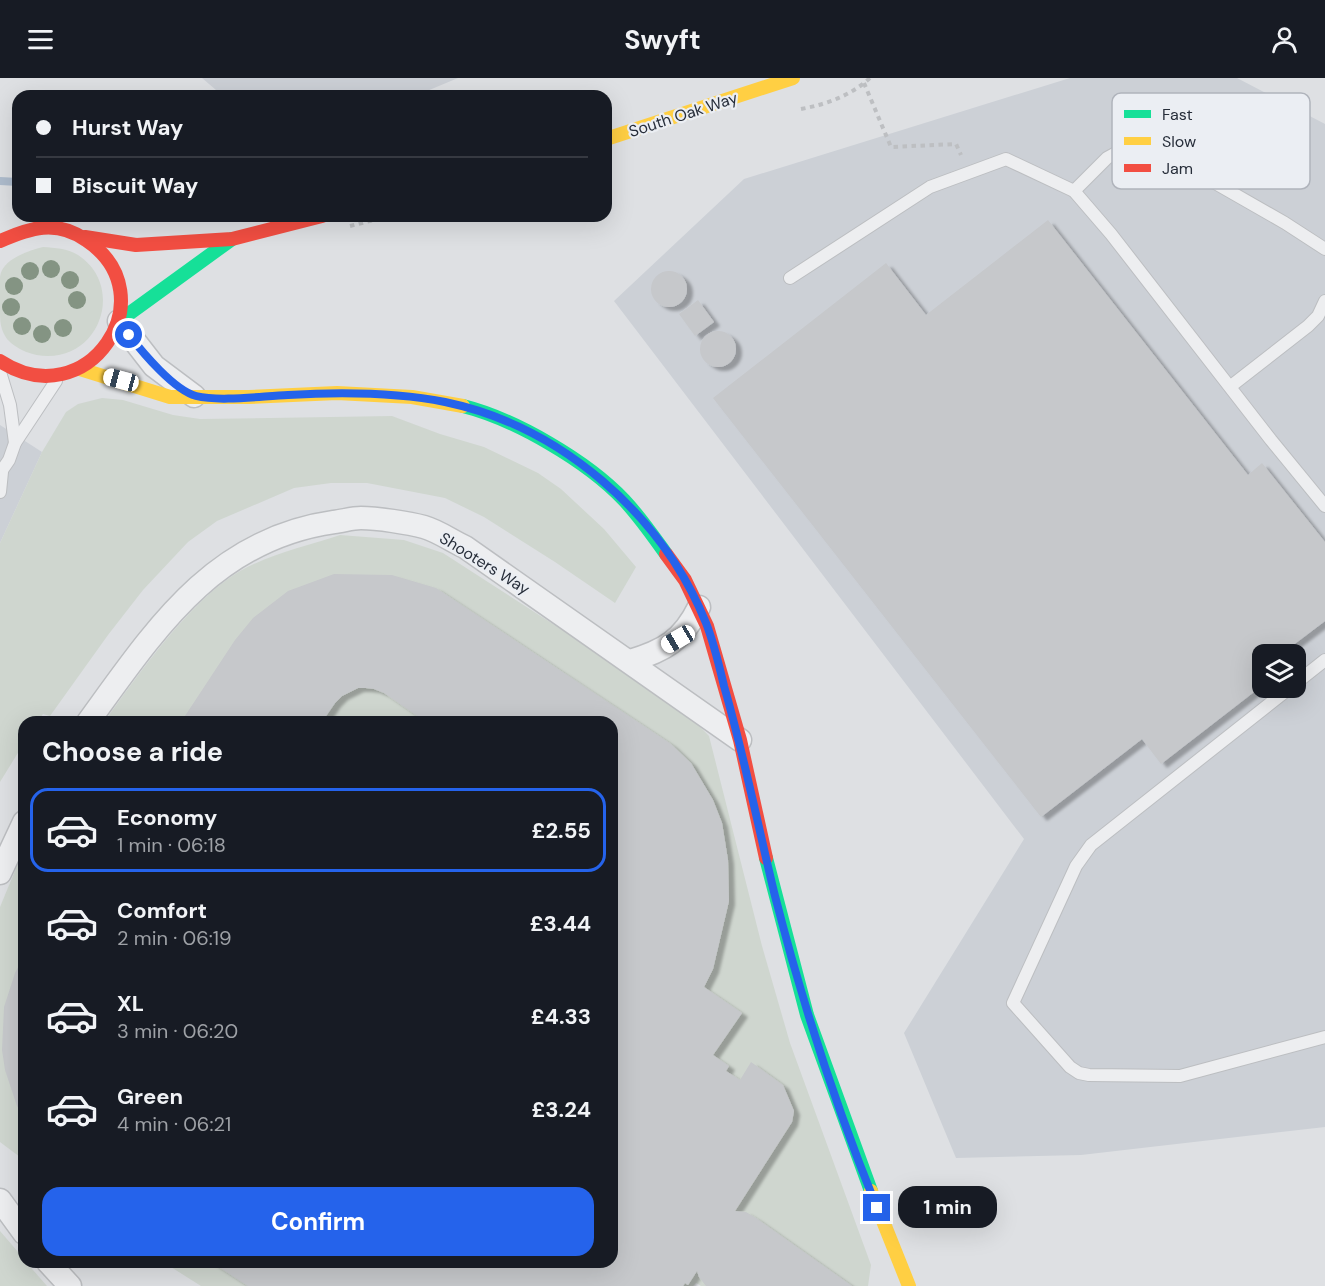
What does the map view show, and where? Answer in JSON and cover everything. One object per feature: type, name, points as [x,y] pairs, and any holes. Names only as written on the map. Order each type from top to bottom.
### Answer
[{"type":"street","name":"South Oak Way","points":[[612,137],[793,78]]},
{"type":"street","points":[[0,241],[19,230],[41,226],[64,228],[85,237],[136,245],[156,245],[232,239],[299,222]]},
{"type":"street","points":[[0,362],[33,376],[60,375],[80,369],[104,350],[113,336],[118,321],[121,294],[118,280],[106,255],[85,237]]},
{"type":"street","points":[[118,321],[232,239]]},
{"type":"street","points":[[118,321],[154,366],[194,396]]},
{"type":"street","points":[[80,369],[170,397],[249,397],[337,393],[412,397],[478,410],[542,438],[571,456],[623,499],[680,572],[707,626],[740,740],[775,897],[807,1015],[862,1170],[909,1286]]},
{"type":"street","name":"Shooters Way","points":[[92,716],[143,647],[195,589],[233,558],[256,545],[301,527],[361,518],[425,527],[465,547],[740,740]]},
{"type":"street","points":[[630,661],[650,656],[678,639],[699,607]]},
{"type":"street","points":[[0,873],[18,835]]},
{"type":"street","points":[[0,1200],[18,1225]]},
{"type":"street","points":[[54,1268],[70,1286]]},
{"type":"lane","points":[[1074,191],[1112,155]]},
{"type":"lane","points":[[790,278],[930,187],[1006,159],[1074,191],[1111,234],[1325,506]]},
{"type":"lane","points":[[1226,189],[1325,249]]},
{"type":"lane","points":[[1231,386],[1308,326],[1318,316],[1325,301]]},
{"type":"lane","points":[[0,372],[10,405],[15,443]]},
{"type":"lane","points":[[0,492],[1,472],[9,460],[15,443],[60,375]]},
{"type":"lane","points":[[1306,675],[1325,660]]},
{"type":"lane","points":[[1277,698],[1091,845],[1076,866],[1013,1003],[1070,1066],[1079,1073],[1089,1075],[1180,1076],[1325,1037]]},
{"type":"path","points":[[864,83],[891,147],[956,144],[970,172]]},
{"type":"shaded area","points":[[202,78],[458,78],[429,90],[216,90]]},
{"type":"shaded area","points":[[1070,78],[1237,78],[1266,93],[1112,93],[1112,189],[1310,189],[1310,116],[1325,124],[1325,1127],[1081,1155],[956,1158],[904,1033],[1024,839],[614,301],[744,179]]},
{"type":"shaded area","points":[[43,247],[65,250],[78,255],[92,268],[100,283],[103,300],[100,317],[93,332],[82,344],[67,353],[48,356],[26,352],[11,343],[3,332],[0,317],[0,277],[5,265],[17,257]]},
{"type":"shaded area","points":[[102,398],[123,400],[173,415],[200,419],[392,416],[484,447],[538,473],[561,489],[604,529],[636,567],[615,603],[484,517],[445,498],[367,483],[331,483],[294,488],[217,521],[188,542],[143,590],[50,716],[43,714],[42,716],[18,716],[18,753],[0,782],[0,543],[42,452],[66,412],[78,404]]},
{"type":"shaded area","points":[[0,425],[42,452],[0,543]]},
{"type":"shaded area","points":[[340,535],[404,540],[443,553],[680,706],[709,736],[762,946],[790,1043],[871,1265],[868,1286],[701,1286],[696,1283],[693,1286],[201,1286],[172,1268],[618,1268],[618,716],[108,716],[166,640],[202,600],[240,571],[289,551]]},
{"type":"shaded area","points":[[18,864],[18,1156],[0,1142],[0,907]]},
{"type":"shaded area","points":[[0,1231],[18,1252],[18,1268],[31,1268],[47,1286],[0,1286]]},
{"type":"building","points":[[1048,220],[1248,475],[1262,463],[1325,542],[1325,621],[1295,644],[1252,644],[1252,694],[1161,764],[1142,739],[1041,817],[713,398],[886,263],[926,315]]},
{"type":"building","points":[[669,271],[682,276],[687,289],[682,302],[669,307],[656,302],[651,289],[656,276]]},
{"type":"building","points":[[698,300],[714,322],[695,336],[679,314]]},
{"type":"building","points":[[718,331],[731,336],[736,349],[731,362],[718,367],[705,362],[700,349],[705,336]]},
{"type":"building","points":[[334,574],[392,575],[436,588],[671,744],[691,763],[713,800],[722,823],[728,860],[729,901],[713,969],[704,987],[742,1013],[713,1055],[729,1066],[726,1071],[740,1080],[751,1062],[783,1085],[794,1111],[792,1122],[735,1211],[746,1212],[756,1218],[852,1286],[706,1286],[697,1271],[688,1285],[685,1283],[683,1286],[248,1286],[220,1268],[618,1268],[618,716],[417,716],[384,693],[374,689],[358,688],[342,696],[326,716],[185,716],[235,640],[253,618],[288,591]]},
{"type":"building","points":[[18,967],[18,1108],[5,1070],[2,1050],[4,1007]]},
{"type":"waterway","points":[[0,181],[12,182]]},
{"type":"traffic: fast","points":[[119,321],[232,239]]},
{"type":"traffic: fast","points":[[463,406],[527,431],[591,471],[630,506],[666,554]]},
{"type":"traffic: fast","points":[[766,858],[807,1015],[871,1191]]},
{"type":"traffic: slow","points":[[612,137],[793,78]]},
{"type":"traffic: slow","points":[[80,369],[170,397],[249,397],[337,393],[412,397],[463,406]]},
{"type":"traffic: slow","points":[[871,1191],[909,1286]]},
{"type":"traffic: jam","points":[[85,237],[136,245],[232,239],[299,222]]},
{"type":"traffic: jam","points":[[0,241],[32,229],[54,228],[75,233],[86,240],[110,264],[120,291],[119,318],[107,343],[88,363],[62,374],[32,374],[0,361]]},
{"type":"traffic: jam","points":[[666,554],[685,580],[707,626],[740,740],[766,858]]},
{"type":"route","points":[[129,335],[154,366],[194,396],[218,398],[337,393],[378,395],[412,397],[478,410],[512,423],[571,456],[623,499],[643,522],[685,580],[707,626],[740,740],[775,897],[807,1015],[877,1208]]}]
